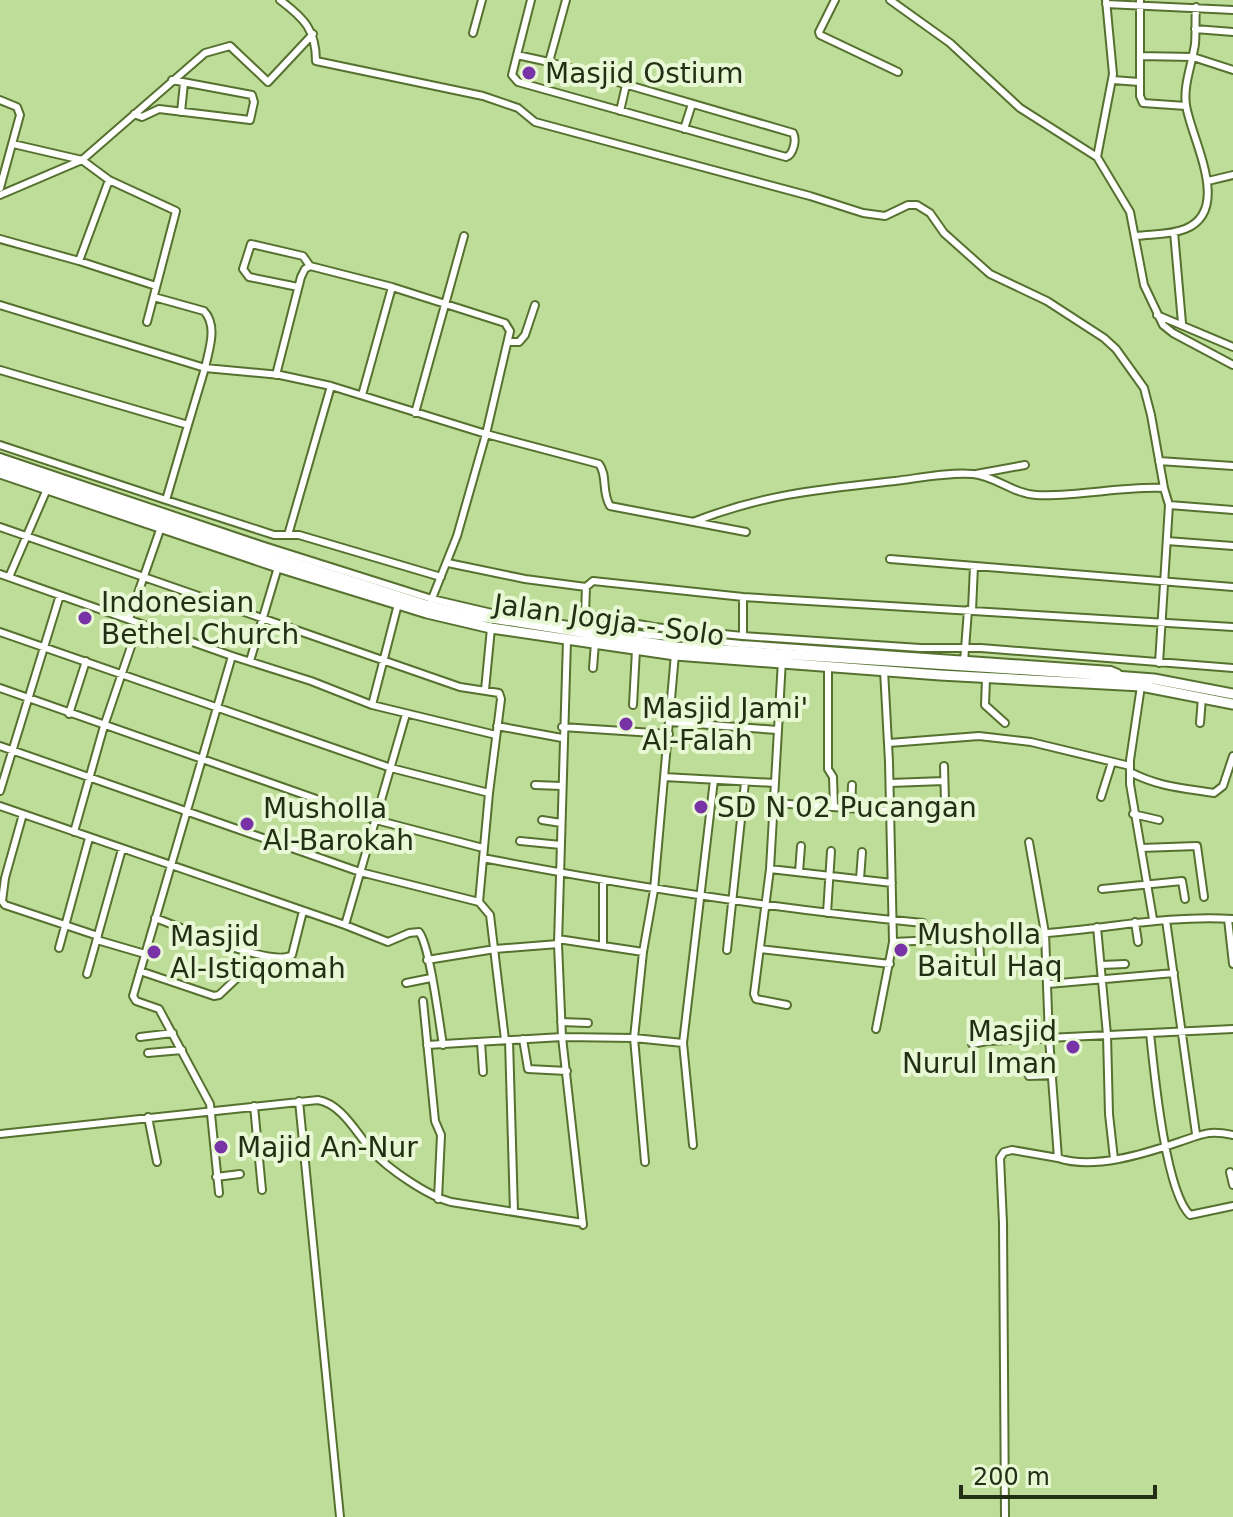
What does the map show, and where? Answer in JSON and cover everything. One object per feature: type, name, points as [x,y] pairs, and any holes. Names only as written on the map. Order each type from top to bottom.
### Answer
[{"type":"highway","name":"Jalan Jogja - Solo","points":[[0,464],[491,628],[636,650],[1154,679],[1233,694]]},
{"type":"highway","name":"Jalan Jogja - Solo","points":[[0,473],[161,527],[279,559],[398,604],[584,630],[676,651]]},
{"type":"highway","name":"Jalan Jogja - Solo","points":[[782,659],[828,667],[884,670],[964,668],[986,678],[1141,686],[1233,704]]},
{"type":"street","points":[[280,0],[298,14],[313,34],[316,61],[483,96],[512,105],[535,122],[863,213],[889,215],[908,205],[917,205],[930,213],[944,233],[990,274],[1047,301],[1110,343],[1144,388],[1169,505],[1159,663]]},
{"type":"street","points":[[473,33],[482,0]]},
{"type":"street","points":[[517,55],[793,133],[791,153],[786,157],[516,81],[512,75],[517,55],[531,0]]},
{"type":"street","points":[[549,62],[566,0]]},
{"type":"street","points":[[890,0],[950,43],[1020,108],[1097,157],[1130,212],[1144,285],[1160,320],[1173,333],[1233,365]]},
{"type":"street","points":[[1213,0],[1214,9]]},
{"type":"street","points":[[833,1],[820,35],[898,72]]},
{"type":"street","points":[[1097,157],[1113,80],[1106,2],[1233,10]]},
{"type":"street","points":[[1140,2],[1139,82],[1143,103],[1186,106]]},
{"type":"street","points":[[1136,236],[1174,232],[1202,217],[1208,181],[1190,127],[1185,96],[1193,57],[1196,7]]},
{"type":"street","points":[[1195,29],[1233,32]]},
{"type":"street","points":[[0,195],[82,160],[205,53],[230,46],[268,82],[313,34]]},
{"type":"street","points":[[1140,56],[1193,57],[1233,70]]},
{"type":"street","points":[[134,114],[142,117],[159,109],[247,122],[254,102],[252,95],[172,80]]},
{"type":"street","points":[[1113,80],[1139,82]]},
{"type":"street","points":[[181,112],[184,83]]},
{"type":"street","points":[[620,111],[626,85]]},
{"type":"street","points":[[0,100],[19,110],[13,144],[2,169],[0,188]]},
{"type":"street","points":[[684,129],[692,104]]},
{"type":"street","points":[[13,144],[82,160],[109,180],[176,211],[147,322]]},
{"type":"street","points":[[1208,181],[1233,175]]},
{"type":"street","points":[[79,261],[109,180]]},
{"type":"street","points":[[1174,232],[1182,323]]},
{"type":"street","points":[[415,413],[464,236]]},
{"type":"street","points":[[0,239],[156,286]]},
{"type":"street","points":[[298,287],[249,277],[243,269],[251,244],[303,256],[310,266],[392,287],[505,323],[511,334],[486,434],[448,563],[429,606]]},
{"type":"street","points":[[276,375],[298,287],[304,271],[310,266]]},
{"type":"street","points":[[362,395],[392,287]]},
{"type":"street","points":[[154,297],[204,311],[213,325],[205,368],[166,500]]},
{"type":"street","points":[[0,305],[205,368],[276,375],[331,386],[486,434],[597,462],[603,470],[603,492],[610,506],[746,532]]},
{"type":"street","points":[[509,342],[519,342],[525,335],[535,305]]},
{"type":"street","points":[[1160,320],[1182,323],[1233,347]]},
{"type":"street","points":[[0,370],[188,425]]},
{"type":"street","points":[[288,535],[331,386]]},
{"type":"street","points":[[0,445],[274,535],[299,535],[441,577]]},
{"type":"street","points":[[0,457],[279,559],[250,661]]},
{"type":"street","points":[[1159,461],[1233,466]]},
{"type":"street","points":[[690,523],[731,507],[781,495],[976,474],[1025,465]]},
{"type":"street","points":[[1003,469],[1003,486]]},
{"type":"street","points":[[976,474],[1034,495],[1089,495],[1164,488]]},
{"type":"street","points":[[9,577],[47,489]]},
{"type":"street","points":[[1169,505],[1233,510]]},
{"type":"street","points":[[0,527],[460,687],[501,695],[479,902]]},
{"type":"street","points":[[129,619],[161,527]]},
{"type":"street","points":[[1167,541],[1233,546]]},
{"type":"street","points":[[890,559],[1233,587]]},
{"type":"street","points":[[448,563],[525,579],[586,587]]},
{"type":"street","points":[[974,566],[970,610],[964,648],[964,668],[584,630],[586,587],[593,581],[743,597],[970,610],[1233,627]]},
{"type":"street","points":[[0,574],[372,705],[496,735]]},
{"type":"street","points":[[0,791],[60,595]]},
{"type":"street","points":[[743,597],[743,636]]},
{"type":"street","points":[[372,705],[398,604]]},
{"type":"street","points":[[585,614],[654,627],[743,636],[876,646],[964,648],[1233,668]]},
{"type":"street","points":[[74,832],[104,726],[139,623]]},
{"type":"street","points":[[485,690],[491,628]]},
{"type":"street","points":[[0,632],[391,768],[489,793]]},
{"type":"street","points":[[0,1134],[318,1100],[331,1103],[380,1158],[428,1195],[583,1224],[562,1037],[558,942],[562,727],[567,640]]},
{"type":"street","points":[[593,668],[595,643]]},
{"type":"street","points":[[633,705],[636,650]]},
{"type":"street","points":[[645,1162],[634,1038],[643,952],[654,890],[676,651]]},
{"type":"street","points":[[219,1193],[211,1111],[206,1094],[159,1009],[134,1000],[200,759],[232,656]]},
{"type":"street","points":[[782,659],[770,869],[755,998],[787,1005]]},
{"type":"street","points":[[69,714],[86,661]]},
{"type":"street","points":[[828,667],[828,769],[833,777],[834,807]]},
{"type":"street","points":[[876,1029],[893,942],[889,743],[884,670]]},
{"type":"street","points":[[986,678],[985,705],[1005,723]]},
{"type":"street","points":[[1141,686],[1130,769],[1133,814],[1153,919]]},
{"type":"street","points":[[0,688],[376,820],[483,848]]},
{"type":"street","points":[[1200,723],[1202,697]]},
{"type":"street","points":[[345,925],[406,714]]},
{"type":"street","points":[[670,722],[777,730]]},
{"type":"street","points":[[497,726],[562,738]]},
{"type":"street","points":[[562,727],[669,734]]},
{"type":"street","points":[[889,743],[979,736],[1031,742],[1112,762],[1146,780],[1182,790],[1214,793],[1223,786],[1233,756]]},
{"type":"street","points":[[0,746],[360,872],[479,902],[490,915],[507,1040],[514,1212]]},
{"type":"street","points":[[1101,797],[1112,762]]},
{"type":"street","points":[[944,766],[945,802]]},
{"type":"street","points":[[664,777],[775,783]]},
{"type":"street","points":[[693,1145],[683,1043],[714,780]]},
{"type":"street","points":[[890,783],[944,781]]},
{"type":"street","points":[[727,950],[745,782]]},
{"type":"street","points":[[535,785],[562,786]]},
{"type":"street","points":[[851,808],[852,785]]},
{"type":"street","points":[[774,803],[891,811],[928,809]]},
{"type":"street","points":[[0,806],[389,943],[409,933],[419,932],[423,938],[443,1045]]},
{"type":"street","points":[[23,814],[5,878],[2,901],[145,954]]},
{"type":"street","points":[[1133,814],[1159,820]]},
{"type":"street","points":[[542,820],[561,823]]},
{"type":"street","points":[[59,948],[89,838]]},
{"type":"street","points":[[520,841],[561,845]]},
{"type":"street","points":[[1029,842],[1045,933],[1058,1158]]},
{"type":"street","points":[[799,872],[801,846]]},
{"type":"street","points":[[1141,848],[1197,846],[1204,897]]},
{"type":"street","points":[[87,974],[122,849]]},
{"type":"street","points":[[827,913],[831,851]]},
{"type":"street","points":[[860,879],[862,852]]},
{"type":"street","points":[[483,858],[654,890],[923,923]]},
{"type":"street","points":[[770,869],[892,883]]},
{"type":"street","points":[[603,881],[603,946]]},
{"type":"street","points":[[1102,889],[1182,881],[1185,899]]},
{"type":"street","points":[[155,918],[258,955],[284,959],[292,955],[303,911]]},
{"type":"street","points":[[893,942],[979,939],[1153,919],[1204,917],[1230,919],[1233,964]]},
{"type":"street","points":[[1166,920],[1196,1134]]},
{"type":"street","points":[[1135,922],[1138,942]]},
{"type":"street","points":[[1097,927],[1114,1159]]},
{"type":"street","points":[[979,939],[981,973]]},
{"type":"street","points":[[427,960],[558,942],[643,952]]},
{"type":"street","points":[[760,949],[890,964]]},
{"type":"street","points":[[140,971],[214,996],[239,976],[271,958]]},
{"type":"street","points":[[1101,965],[1125,964]]},
{"type":"street","points":[[1048,984],[1174,973]]},
{"type":"street","points":[[406,983],[431,978]]},
{"type":"street","points":[[423,1001],[435,1121],[441,1135],[438,1199]]},
{"type":"street","points":[[561,1022],[588,1023]]},
{"type":"street","points":[[972,1044],[1233,1029]]},
{"type":"street","points":[[140,1037],[173,1033]]},
{"type":"street","points":[[1150,1033],[1157,1106],[1177,1190],[1188,1213],[1233,1206]]},
{"type":"street","points":[[427,1045],[562,1037],[634,1038],[683,1043]]},
{"type":"street","points":[[523,1039],[528,1069],[567,1071]]},
{"type":"street","points":[[481,1042],[483,1072]]},
{"type":"street","points":[[148,1053],[182,1050]]},
{"type":"street","points":[[1029,1076],[1053,1075]]},
{"type":"street","points":[[299,1101],[340,1517]]},
{"type":"street","points":[[254,1106],[262,1190]]},
{"type":"street","points":[[148,1117],[157,1162]]},
{"type":"street","points":[[1005,1517],[1000,1158],[1004,1152],[1012,1150],[1085,1164],[1166,1146],[1196,1134],[1212,1131],[1233,1135]]},
{"type":"street","points":[[1230,1172],[1233,1185]]},
{"type":"street","points":[[216,1177],[240,1174]]},
{"type":"place","name":"Masjid Ostium","points":[[529,73]]},
{"type":"place","name":"Indonesian Bethel Church","points":[[85,618]]},
{"type":"place","name":"Masjid Jami' Al-Falah","points":[[626,724]]},
{"type":"place","name":"SD N 02 Pucangan","points":[[701,807]]},
{"type":"place","name":"Musholla Al-Barokah","points":[[247,824]]},
{"type":"place","name":"Musholla Baitul Haq","points":[[901,950]]},
{"type":"place","name":"Masjid Al-Istiqomah","points":[[154,952]]},
{"type":"place","name":"Masjid Nurul Iman","points":[[1073,1047]]},
{"type":"place","name":"Majid An-Nur","points":[[221,1147]]}]
